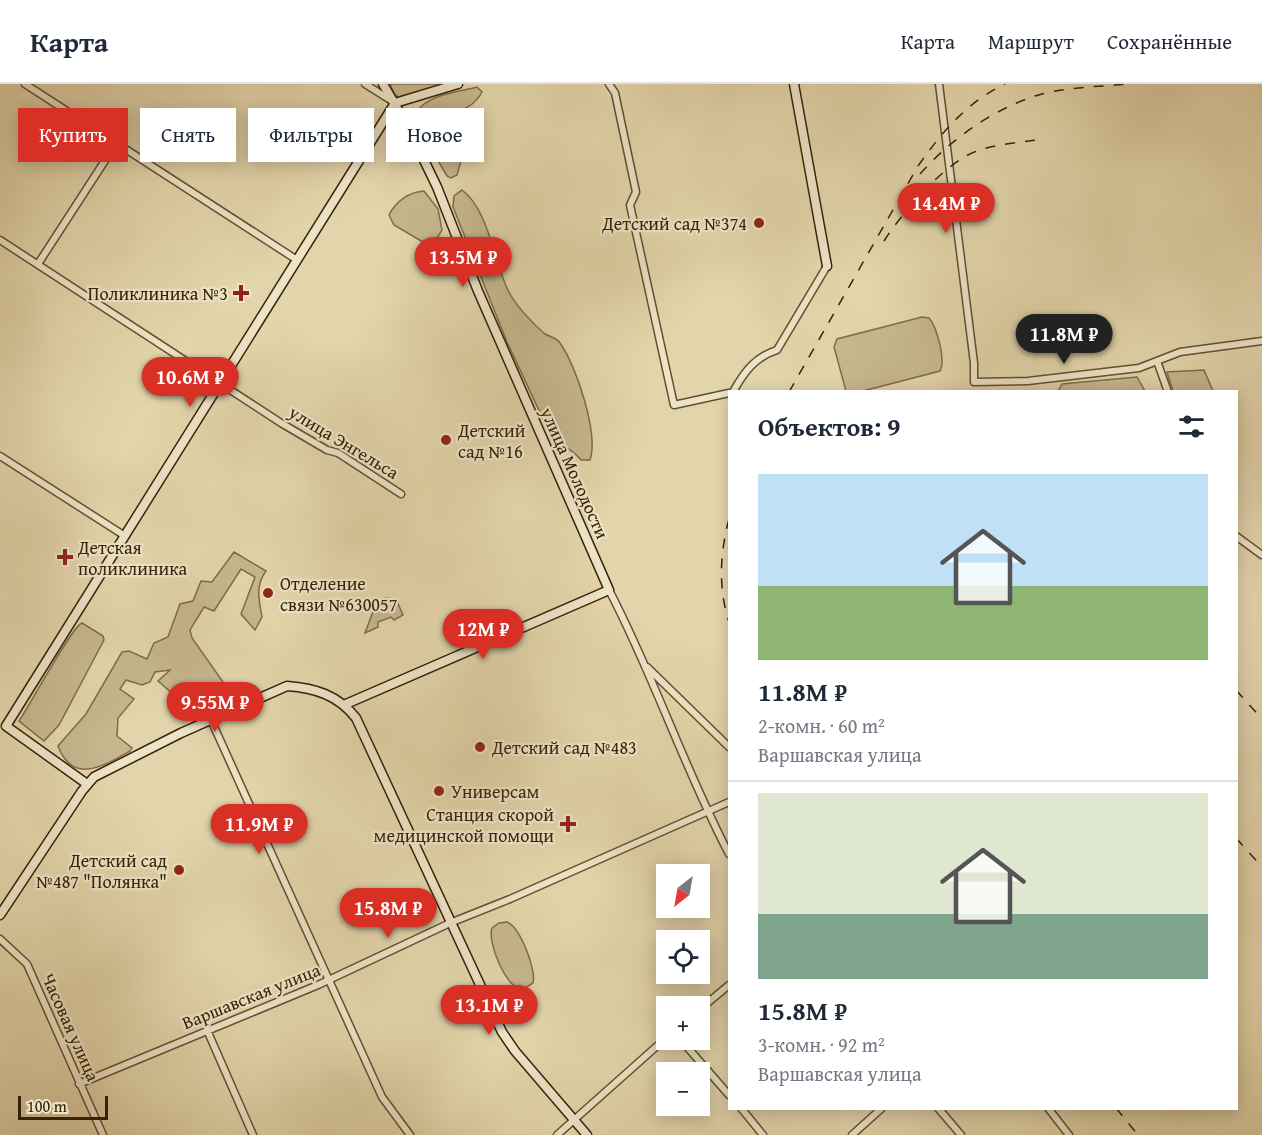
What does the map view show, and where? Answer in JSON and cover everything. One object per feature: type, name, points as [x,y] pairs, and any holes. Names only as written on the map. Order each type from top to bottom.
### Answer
[{"type":"street","points":[[25,84],[63,108]]},
{"type":"street","points":[[365,84],[395,103]]},
{"type":"street","name":"улица Молодости","points":[[383,84],[395,103],[437,187],[478,291],[609,590],[645,665],[705,811],[728,852]]},
{"type":"street","points":[[87,784],[3,724],[222,383],[395,103],[458,84]]},
{"type":"street","points":[[609,84],[615,93],[634,181],[636,192],[630,205],[674,405],[728,393]]},
{"type":"street","points":[[732,390],[743,374],[762,355],[777,350],[827,266],[794,84]]},
{"type":"street","points":[[939,84],[973,352],[974,382],[1028,381],[1139,368],[1180,352],[1262,342]]},
{"type":"street","points":[[128,149],[297,260]]},
{"type":"street","points":[[38,264],[104,162]]},
{"type":"street","name":"улица Энгельса","points":[[0,240],[314,443],[338,453],[401,494]]},
{"type":"street","points":[[1157,361],[1167,390]]},
{"type":"street","points":[[0,456],[125,536]]},
{"type":"street","points":[[1238,537],[1262,555]]},
{"type":"street","points":[[346,704],[609,590]]},
{"type":"street","points":[[645,665],[728,746]]},
{"type":"street","points":[[0,915],[87,784],[94,777],[286,686],[316,691],[346,704],[356,718],[507,1041],[587,1135]]},
{"type":"street","points":[[211,720],[382,1097],[410,1135]]},
{"type":"street","name":"Варшавская улица","points":[[79,1084],[329,980],[450,923],[572,873],[728,802]]},
{"type":"street","name":"Часовая улица","points":[[0,939],[13,948],[27,964],[103,1135]]},
{"type":"street","points":[[710,1001],[728,986]]},
{"type":"street","points":[[207,1030],[253,1135]]},
{"type":"street","points":[[557,1135],[656,1047]]},
{"type":"street","points":[[690,1050],[728,1094]]},
{"type":"street","points":[[743,1110],[763,1135]]},
{"type":"street","points":[[852,1135],[880,1110]]},
{"type":"street","points":[[940,1110],[961,1135]]},
{"type":"street","points":[[1050,1110],[1069,1135]]},
{"type":"shaded area","points":[[390,84],[448,84],[400,98],[395,95]]},
{"type":"shaded area","points":[[477,87],[482,92],[475,101],[465,108],[420,108],[430,100]]},
{"type":"shaded area","points":[[439,162],[461,162],[457,175],[451,178],[447,176]]},
{"type":"shaded area","points":[[462,190],[478,209],[502,277],[514,300],[540,330],[559,341],[573,367],[589,417],[592,448],[590,460],[581,460],[551,436],[507,342],[453,207],[454,196]]},
{"type":"shaded area","points":[[424,191],[438,209],[442,230],[436,240],[428,245],[394,225],[389,215],[395,205],[404,198]]},
{"type":"shaded area","points":[[922,317],[929,318],[938,336],[942,366],[940,371],[867,390],[846,390],[834,347],[837,339]]},
{"type":"shaded area","points":[[1204,370],[1213,390],[1173,390],[1167,372]]},
{"type":"shaded area","points":[[1137,377],[1144,390],[1059,390],[1062,384]]},
{"type":"shaded area","points":[[234,552],[266,571],[259,587],[262,617],[255,630],[241,614],[255,577],[241,569],[214,611],[204,607],[190,630],[192,638],[223,682],[228,709],[214,715],[209,714],[187,691],[173,694],[158,681],[170,670],[155,672],[150,682],[142,685],[126,680],[120,689],[134,699],[118,718],[117,736],[132,748],[110,762],[90,769],[72,766],[64,758],[58,746],[86,714],[122,652],[129,651],[147,659],[154,643],[168,637],[180,604],[193,601],[201,581],[212,582]]},
{"type":"shaded area","points":[[385,598],[396,599],[403,615],[394,620],[391,617],[378,622],[378,627],[365,633],[374,609]]},
{"type":"shaded area","points":[[82,623],[103,636],[104,640],[59,725],[44,741],[19,721],[69,637]]},
{"type":"shaded area","points":[[507,922],[522,940],[534,977],[533,983],[522,990],[516,987],[504,973],[492,943],[492,928],[499,923]]},
{"type":"railway","points":[[790,390],[918,166],[956,119],[991,91],[1005,84]]},
{"type":"railway","points":[[920,174],[958,138],[1003,109],[1019,102],[1057,91],[1127,84]]},
{"type":"railway","points":[[884,241],[925,190],[951,166],[977,151],[1037,140]]},
{"type":"railway","points":[[728,524],[722,570],[723,596],[728,619]]},
{"type":"railway","points":[[1238,692],[1262,719]]},
{"type":"railway","points":[[1238,840],[1262,867]]},
{"type":"railway","points":[[1118,1110],[1138,1135]]},
{"type":"place","name":"Детский сад №374","points":[[759,223]]},
{"type":"place","name":"Поликлиника №3","points":[[241,293]]},
{"type":"place","name":"Детский сад №16","points":[[446,440]]},
{"type":"place","name":"Детская поликлиника","points":[[65,557]]},
{"type":"place","name":"Отделение связи №630057","points":[[268,593]]},
{"type":"place","name":"Детский сад №483","points":[[480,747]]},
{"type":"place","name":"Универсам","points":[[439,791]]},
{"type":"place","name":"Станция скорой медицинской помощи","points":[[568,824]]},
{"type":"place","name":"Детский сад №487 \"Полянка\"","points":[[179,870]]}]
